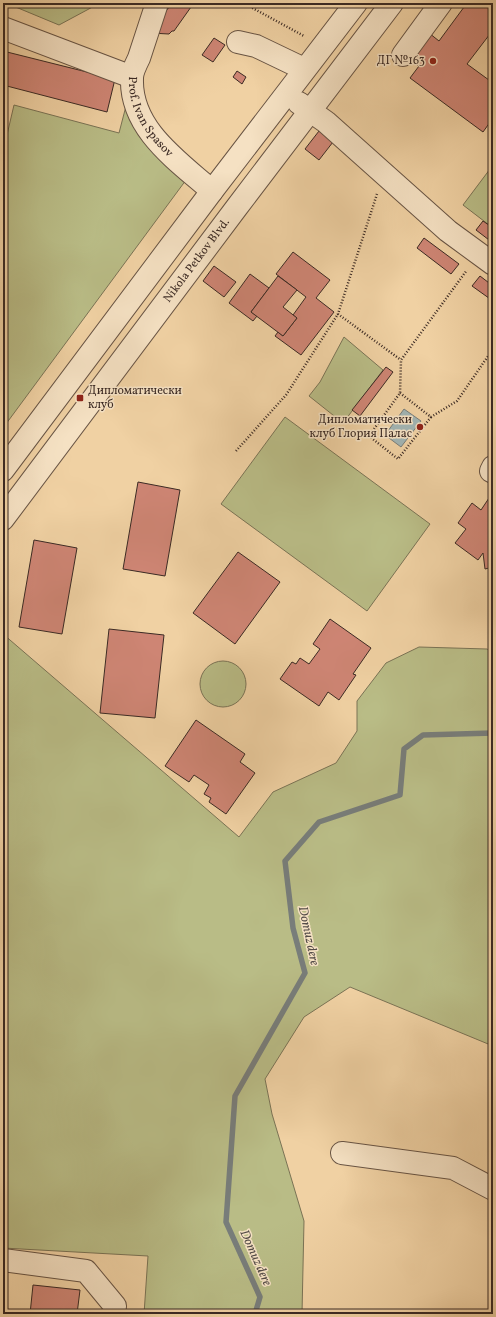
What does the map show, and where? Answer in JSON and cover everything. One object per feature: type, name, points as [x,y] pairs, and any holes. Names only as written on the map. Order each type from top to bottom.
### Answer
[{"type":"street","name":"Prof. Ivan Spasov","points":[[157,3],[132,77],[134,97],[139,112],[148,130],[165,149],[212,191]]},
{"type":"street","points":[[3,470],[304,69],[356,3]]},
{"type":"street","name":"Nikola Petkov Blvd.","points":[[3,519],[392,3]]},
{"type":"street","points":[[403,55],[441,3]]},
{"type":"street","points":[[3,28],[132,77]]},
{"type":"street","points":[[238,42],[256,46],[304,69]]},
{"type":"street","points":[[286,93],[326,122],[448,232],[486,259]]},
{"type":"street","points":[[493,466],[491,471],[493,472]]},
{"type":"street","points":[[342,1153],[453,1168],[493,1189]]},
{"type":"street","points":[[3,1260],[86,1271],[115,1306],[114,1314]]},
{"type":"path","points":[[247,4],[322,46]]},
{"type":"path","points":[[236,451],[286,395],[338,314],[384,173]]},
{"type":"path","points":[[486,259],[401,360],[400,393],[369,436],[398,459],[431,417],[457,401],[493,348]]},
{"type":"path","points":[[338,314],[401,360]]},
{"type":"path","points":[[400,393],[431,417]]},
{"type":"green space","points":[[6,3],[100,3],[59,25]]},
{"type":"green space","points":[[14,105],[119,133],[126,106],[186,180],[3,428],[3,152]]},
{"type":"green space","points":[[493,165],[493,228],[463,205]]},
{"type":"green space","points":[[344,337],[383,370],[343,423],[309,396],[320,382]]},
{"type":"green space","points":[[285,417],[430,524],[367,611],[221,504]]},
{"type":"green space","points":[[3,634],[239,837],[273,792],[336,763],[357,731],[357,701],[386,663],[419,647],[487,649],[493,652],[493,1046],[350,987],[304,1017],[265,1079],[272,1114],[304,1221],[302,1314],[144,1314],[148,1256],[3,1248]]},
{"type":"green space","points":[[219,661],[227,661],[236,665],[242,671],[246,684],[242,697],[236,703],[227,707],[219,707],[210,703],[204,697],[200,688],[200,680],[204,671],[210,665]]},
{"type":"shaded area","points":[[404,409],[421,421],[401,447],[385,435]]},
{"type":"building","points":[[467,3],[493,3],[493,30],[467,64],[493,83],[493,118],[483,132],[410,78],[419,66],[409,59],[429,33],[439,41]]},
{"type":"building","points":[[169,7],[191,7],[174,31],[169,34],[150,33]]},
{"type":"building","points":[[214,38],[225,45],[213,62],[202,55]]},
{"type":"building","points":[[3,51],[115,79],[107,112],[3,85]]},
{"type":"building","points":[[237,71],[246,77],[242,84],[233,77]]},
{"type":"building","points":[[319,131],[333,142],[319,160],[305,149]]},
{"type":"building","points":[[483,221],[493,228],[493,243],[476,230]]},
{"type":"building","points":[[424,238],[459,264],[451,274],[417,248]]},
{"type":"building","points":[[293,252],[330,280],[316,298],[334,312],[301,355],[275,336],[278,332],[283,336],[297,318],[293,315],[306,297],[276,274]]},
{"type":"building","points":[[214,266],[236,282],[224,297],[203,281]]},
{"type":"building","points":[[250,274],[269,288],[251,312],[257,316],[253,321],[229,303]]},
{"type":"building","points":[[278,276],[297,290],[283,307],[297,318],[283,336],[251,312]]},
{"type":"building","points":[[480,276],[493,286],[493,301],[472,286]]},
{"type":"building","points":[[386,367],[393,372],[360,416],[352,410]]},
{"type":"building","points":[[138,482],[180,490],[165,576],[123,569]]},
{"type":"building","points":[[491,495],[493,496],[493,567],[485,569],[483,553],[478,560],[455,543],[466,529],[458,523],[472,503],[481,510]]},
{"type":"building","points":[[34,540],[77,548],[62,634],[19,627]]},
{"type":"building","points":[[238,552],[280,582],[235,644],[193,613]]},
{"type":"building","points":[[330,619],[371,648],[353,674],[356,675],[339,700],[328,692],[319,706],[280,679],[292,662],[296,664],[300,658],[309,664],[320,649],[313,644]]},
{"type":"building","points":[[109,629],[164,635],[155,718],[100,713]]},
{"type":"building","points":[[196,720],[245,754],[240,762],[255,773],[226,814],[209,802],[211,798],[204,794],[209,785],[194,775],[189,782],[165,766]]},
{"type":"building","points":[[33,1285],[80,1290],[77,1314],[30,1314]]},
{"type":"waterway","name":"Domuz dere","points":[[255,1314],[260,1297],[226,1222],[235,1096],[305,973],[293,928],[285,861],[319,822],[400,795],[404,749],[423,735],[493,733]]},
{"type":"place","name":"ДГ №163","points":[[433,61]]},
{"type":"place","name":"Дипломатически клуб","points":[[80,398]]},
{"type":"place","name":"Дипломатически клуб Глория Палас","points":[[420,427]]}]
